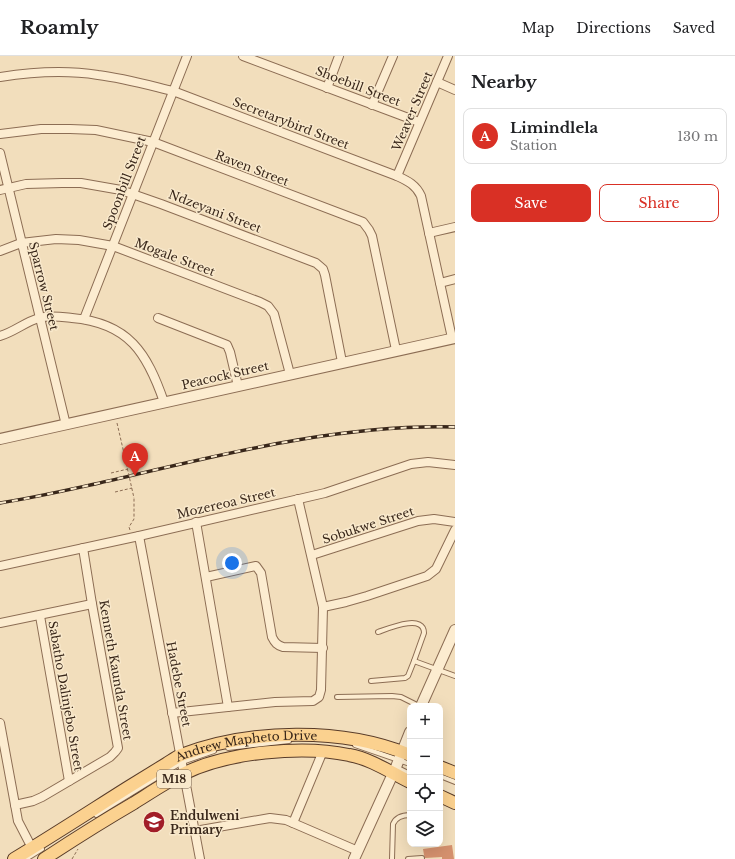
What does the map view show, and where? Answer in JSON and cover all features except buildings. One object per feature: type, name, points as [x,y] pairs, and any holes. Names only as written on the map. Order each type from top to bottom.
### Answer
[{"type":"main road","name":"Andrew Mapheto Drive","points":[[14,859],[34,854],[212,746],[236,741],[291,735],[353,738],[372,742],[398,762],[407,777]]},
{"type":"main road","name":"Andrew Mapheto Drive","points":[[44,859],[182,765],[266,752],[324,746],[373,762],[398,762]]},
{"type":"main road","points":[[443,768],[455,773]]},
{"type":"main road","points":[[443,797],[455,803]]},
{"type":"street","name":"Spoonbill Street","points":[[84,319],[152,142],[187,56]]},
{"type":"street","points":[[327,88],[339,56]]},
{"type":"street","points":[[372,104],[393,56]]},
{"type":"street","name":"Weaver Street","points":[[397,176],[448,56]]},
{"type":"street","name":"Shoebill Street","points":[[248,57],[419,122]]},
{"type":"street","name":"Secretarybird Street","points":[[0,77],[38,73],[84,73],[122,79],[173,91],[410,182],[419,191],[453,338]]},
{"type":"street","points":[[437,82],[455,90]]},
{"type":"street","name":"Raven Street","points":[[0,134],[41,128],[70,128],[96,130],[152,142],[356,220],[367,226],[372,236],[396,350]]},
{"type":"street","name":"Sparrow Street","points":[[0,153],[66,424]]},
{"type":"street","name":"Ndzeyani Street","points":[[0,190],[9,187],[41,183],[81,183],[109,188],[133,194],[309,259],[320,266],[325,275],[342,362]]},
{"type":"street","points":[[429,233],[455,228]]},
{"type":"street","name":"Mogale Street","points":[[0,251],[21,243],[50,239],[68,239],[113,246],[260,302],[272,310],[277,321],[290,374]]},
{"type":"street","points":[[440,283],[455,279]]},
{"type":"street","points":[[0,336],[40,317],[84,319],[111,327],[136,345],[148,362],[164,402]]},
{"type":"street","points":[[158,318],[227,345],[238,386]]},
{"type":"street","name":"Peacock Street","points":[[0,439],[453,338]]},
{"type":"street","name":"Mozereoa Street","points":[[0,566],[136,537],[335,490],[411,464],[428,462],[455,465]]},
{"type":"street","points":[[172,714],[228,707],[316,700],[319,697],[321,690],[323,648],[323,607],[298,499]]},
{"type":"street","name":"Sobukwe Street","points":[[312,556],[418,521],[434,519],[455,522]]},
{"type":"street","points":[[196,522],[228,707]]},
{"type":"street","points":[[323,607],[367,596],[427,576],[436,569],[455,530]]},
{"type":"street","name":"Hadebe Street","points":[[136,537],[200,859]]},
{"type":"street","name":"Kenneth Kaunda Street","points":[[15,805],[37,799],[110,757],[118,748],[83,548]]},
{"type":"street","points":[[206,577],[256,566],[261,573],[274,642],[283,647],[323,648]]},
{"type":"street","points":[[0,623],[40,616],[92,604]]},
{"type":"street","name":"Sabatho Dalinjebo Street","points":[[40,616],[69,780]]},
{"type":"street","points":[[422,703],[438,670],[455,630]]},
{"type":"street","points":[[0,723],[15,805],[21,828],[34,854]]},
{"type":"street","points":[[195,831],[270,818],[278,818],[293,823],[356,855],[407,739]]},
{"type":"street","points":[[293,823],[324,746]]},
{"type":"lane","points":[[371,681],[405,678],[408,676],[424,633],[424,629],[419,624],[408,623],[378,632]]},
{"type":"lane","points":[[414,661],[452,675],[455,680]]},
{"type":"lane","points":[[337,697],[392,696],[401,697],[414,703]]},
{"type":"lane","points":[[224,749],[298,740]]},
{"type":"lane","points":[[182,765],[227,754],[271,748],[316,746],[337,748],[355,752],[383,762]]},
{"type":"lane","points":[[94,816],[182,765],[218,750]]},
{"type":"lane","points":[[398,762],[407,771]]},
{"type":"lane","points":[[443,777],[455,782]]},
{"type":"lane","points":[[392,859],[393,824],[395,820],[403,815],[407,815]]},
{"type":"lane","points":[[26,859],[48,845]]},
{"type":"lane","points":[[408,859],[422,858]]},
{"type":"path","points":[[115,413],[134,498],[134,519],[129,527],[136,537]]},
{"type":"path","points":[[111,473],[128,469]]},
{"type":"path","points":[[115,492],[132,488]]},
{"type":"railway","points":[[0,503],[36,497],[274,444],[364,431],[409,427],[455,427]]},
{"type":"place","name":"Limindlela","points":[[135,476]]},
{"type":"place","name":"Endulweni Primary","points":[[154,822]]}]
